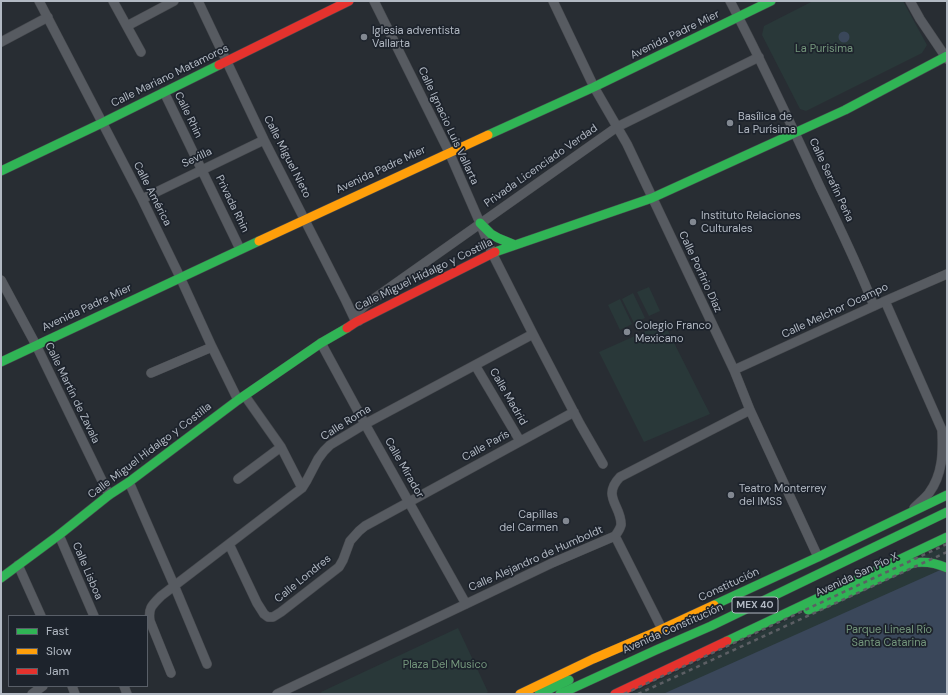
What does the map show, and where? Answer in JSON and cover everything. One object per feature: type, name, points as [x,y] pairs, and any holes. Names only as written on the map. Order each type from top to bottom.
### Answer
[{"type":"main road","name":"Calle Mariano Matamoros","points":[[1,171],[102,123],[349,1]]},
{"type":"main road","name":"Avenida Padre Mier","points":[[1,362],[240,249],[594,86],[771,1]]},
{"type":"main road","name":"Calle Miguel Hidalgo y Costilla","points":[[1,578],[59,535],[109,495],[129,482],[242,398],[321,343],[357,321],[492,253],[652,198],[845,110],[947,58]]},
{"type":"main road","points":[[480,223],[491,234],[515,246]]},
{"type":"main road","name":"Constitución","points":[[520,694],[593,659],[818,557],[947,495]]},
{"type":"main road","points":[[921,524],[947,508]]},
{"type":"main road","name":"Avenida Constitución","points":[[560,694],[711,626],[947,512]]},
{"type":"main road","name":"MEX 40","points":[[615,694],[947,537]]},
{"type":"main road","name":"Avenida San Pío X","points":[[776,618],[803,612],[824,604],[896,570],[917,562],[927,561],[947,568]]},
{"type":"main road","points":[[539,694],[600,666],[654,644],[711,626]]},
{"type":"street","name":"Calle América","points":[[40,1],[142,200],[180,277],[212,347],[242,398],[281,447],[302,488]]},
{"type":"street","points":[[113,1],[141,52]]},
{"type":"street","points":[[127,26],[174,1]]},
{"type":"street","name":"Calle Miguel Nieto","points":[[198,1],[264,140],[357,321]]},
{"type":"street","name":"Calle Ignacio Luis Vallarta","points":[[374,1],[449,152],[492,253],[574,412],[603,464]]},
{"type":"street","name":"Calle Porfirio Díaz","points":[[553,1],[594,86],[626,144],[734,370],[750,410],[818,557]]},
{"type":"street","name":"Calle Serafín Peña","points":[[730,1],[759,57],[795,133],[874,306]]},
{"type":"street","points":[[910,1],[923,25],[947,58]]},
{"type":"street","points":[[1,42],[48,17]]},
{"type":"street","name":"Privada Licenciado Verdad","points":[[357,321],[358,312],[365,305],[617,127],[759,57]]},
{"type":"street","name":"Calle Rhin","points":[[164,92],[202,170]]},
{"type":"street","name":"Sevilla","points":[[142,200],[264,140]]},
{"type":"street","name":"Privada Rhin","points":[[202,170],[240,249]]},
{"type":"street","name":"Calle Melchor Ocampo","points":[[734,370],[947,274]]},
{"type":"street","name":"Calle Martín de Zavala","points":[[1,280],[36,345],[109,495]]},
{"type":"street","points":[[885,301],[944,432],[942,463],[938,477],[929,493],[909,514]]},
{"type":"street","name":"Calle Roma","points":[[171,674],[150,621],[149,614],[151,607],[161,596],[302,488],[318,459],[330,445],[365,424],[533,334]]},
{"type":"street","name":"Calle Mirador","points":[[321,343],[466,604]]},
{"type":"street","points":[[151,373],[212,347]]},
{"type":"street","name":"Calle Madrid","points":[[476,365],[520,441]]},
{"type":"street","name":"Calle Alejandro de Humboldt","points":[[277,694],[552,563],[615,536],[621,525],[612,497],[614,482],[620,477],[750,410]]},
{"type":"street","name":"Calle París","points":[[409,502],[574,412]]},
{"type":"street","points":[[238,479],[281,447]]},
{"type":"street","points":[[129,482],[207,664]]},
{"type":"street","name":"Calle Londres","points":[[229,544],[257,603],[268,618],[273,617],[339,567],[350,541],[359,531],[409,502]]},
{"type":"street","name":"Calle Lisboa","points":[[59,535],[94,615]]},
{"type":"street","points":[[615,536],[662,629]]},
{"type":"street","points":[[18,565],[41,615]]},
{"type":"street","points":[[32,694],[41,687]]},
{"type":"green space","name":"La Purisima","points":[[813,1],[903,1],[927,45],[922,53],[806,111],[800,109],[762,35],[764,26]]},
{"type":"green space","points":[[649,287],[660,311],[649,316],[637,292]]},
{"type":"green space","points":[[633,293],[645,318],[634,323],[622,299]]},
{"type":"green space","points":[[620,299],[632,324],[620,330],[608,305]]},
{"type":"green space","points":[[664,323],[710,414],[644,442],[599,352]]},
{"type":"green space","name":"Parque Lineal Río Santa Catarina","points":[[947,545],[947,694],[630,694]]},
{"type":"green space","name":"Plaza Del Musico","points":[[458,628],[488,692],[485,694],[322,694],[321,692]]},
{"type":"water","points":[[844,31],[848,33],[850,37],[848,41],[844,43],[840,41],[838,37],[840,33]]},
{"type":"water","name":"Parque Lineal Río Santa Catarina","points":[[947,567],[947,694],[663,694]]},
{"type":"railway","points":[[624,694],[947,544]]},
{"type":"railway","points":[[638,694],[947,552]]},
{"type":"traffic: fast","points":[[488,135],[594,87],[771,1]]},
{"type":"traffic: fast","points":[[495,252],[652,198],[845,110],[947,56]]},
{"type":"traffic: fast","points":[[1,171],[219,65]]},
{"type":"traffic: fast","points":[[480,223],[491,234],[515,245]]},
{"type":"traffic: fast","points":[[1,362],[259,241]]},
{"type":"traffic: fast","points":[[1,578],[59,535],[109,495],[129,482],[238,400],[321,343],[347,328]]},
{"type":"traffic: fast","points":[[714,605],[947,495]]},
{"type":"traffic: fast","points":[[560,694],[711,626],[947,512]]},
{"type":"traffic: fast","points":[[727,641],[947,537]]},
{"type":"traffic: fast","points":[[808,610],[913,563],[930,563],[947,568]]},
{"type":"traffic: fast","points":[[539,694],[569,680]]},
{"type":"traffic: slow","points":[[259,241],[488,135]]},
{"type":"traffic: slow","points":[[520,694],[593,659],[714,605]]},
{"type":"traffic: jam","points":[[219,65],[349,1]]},
{"type":"traffic: jam","points":[[347,328],[356,322],[495,252]]},
{"type":"traffic: jam","points":[[615,694],[727,641]]},
{"type":"place","name":"Iglesia adventista Vallarta","points":[[364,37]]},
{"type":"place","name":"Basílica de La Purísima","points":[[730,123]]},
{"type":"place","name":"Instituto Relaciones Culturales","points":[[693,222]]},
{"type":"place","name":"Colegio Franco Mexicano","points":[[627,332]]},
{"type":"place","name":"Teatro Monterrey del IMSS","points":[[731,495]]},
{"type":"place","name":"Capillas del Carmen","points":[[566,521]]}]
